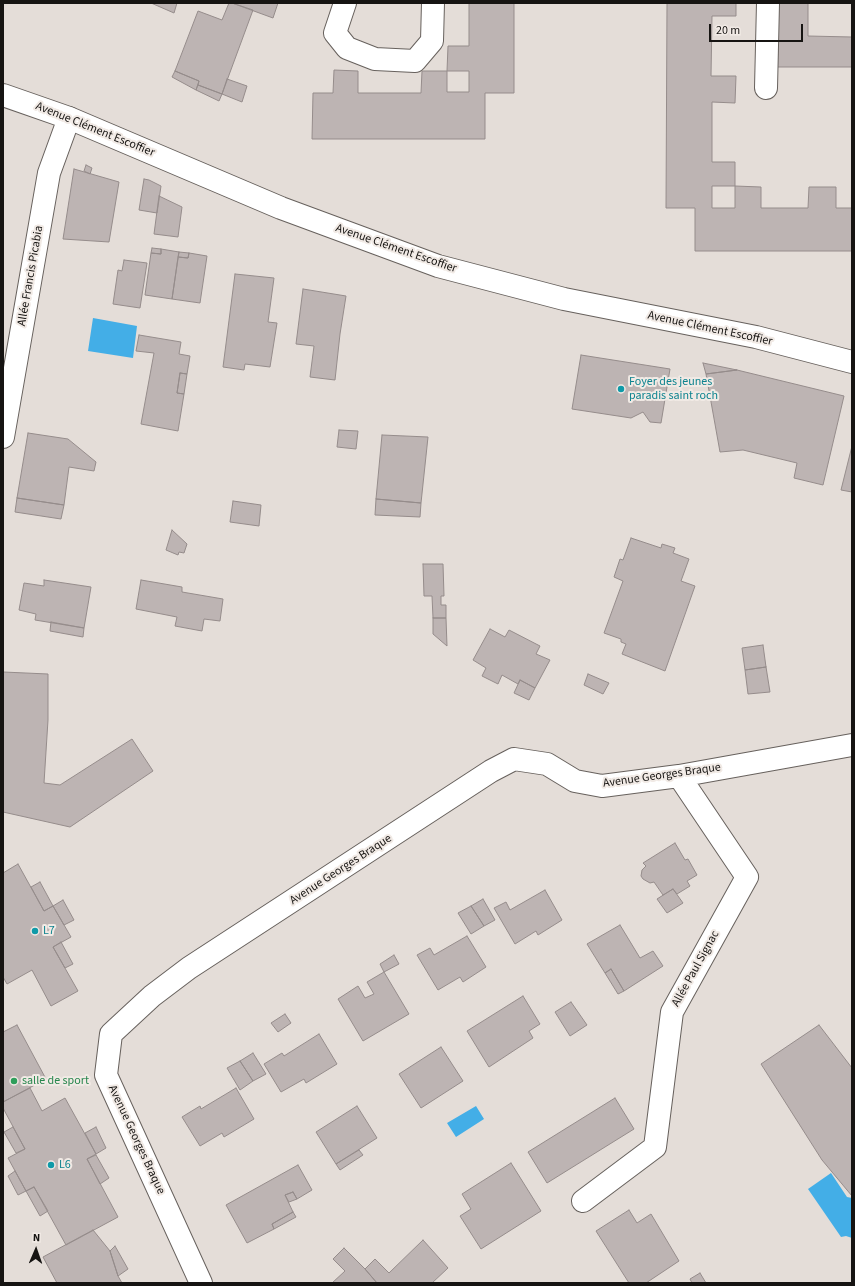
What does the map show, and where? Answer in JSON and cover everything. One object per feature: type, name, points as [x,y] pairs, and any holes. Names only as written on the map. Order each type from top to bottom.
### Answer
[{"type":"street","points":[[345,3],[335,32],[347,48],[374,59],[415,61],[432,41],[433,3]]},
{"type":"street","points":[[766,88],[768,3]]},
{"type":"street","name":"Avenue Clément Escoffier","points":[[3,95],[69,118],[281,208],[438,266],[564,299],[756,337],[852,362]]},
{"type":"street","name":"Allée Francis Picabia","points":[[3,437],[49,173],[69,118]]},
{"type":"street","name":"Avenue Georges Braque","points":[[201,1283],[106,1075],[112,1034],[152,996],[189,968],[491,771],[514,759],[547,764],[575,781],[602,786],[679,776],[852,745]]},
{"type":"street","name":"Allée Paul Signac","points":[[583,1202],[655,1147],[672,1012],[747,877],[679,776]]},
{"type":"water","points":[[93,318],[137,326],[133,358],[88,351]]},
{"type":"water","points":[[476,1106],[484,1119],[456,1137],[447,1123]]},
{"type":"water","points":[[831,1173],[847,1197],[852,1198],[852,1238],[846,1236],[841,1237],[808,1189]]},
{"type":"building","points":[[151,3],[177,3],[174,13]]},
{"type":"building","points":[[229,3],[253,10],[222,94],[198,85],[199,81],[175,71],[198,11],[222,20]]},
{"type":"building","points":[[232,3],[278,3],[273,18]]},
{"type":"building","points":[[469,3],[514,3],[514,93],[485,93],[485,139],[312,139],[313,93],[333,93],[334,70],[358,71],[358,93],[421,93],[422,71],[447,71],[448,46],[469,46]],"holes":[[[447,71],[469,71],[469,92],[447,92]]]},
{"type":"building","points":[[667,3],[736,3],[736,16],[712,16],[711,76],[736,76],[735,103],[712,102],[712,162],[735,162],[735,186],[761,187],[761,208],[808,208],[809,187],[836,187],[836,208],[852,208],[852,251],[695,251],[695,208],[666,208]],"holes":[[[712,186],[735,186],[735,208],[712,208]]]},
{"type":"building","points":[[777,3],[808,3],[808,36],[852,37],[852,67],[776,67]]},
{"type":"building","points":[[175,71],[199,81],[196,90],[172,77]]},
{"type":"building","points":[[227,79],[247,86],[242,102],[222,94]]},
{"type":"building","points":[[198,85],[222,94],[219,101],[196,90]]},
{"type":"building","points":[[86,165],[92,168],[90,174],[84,171]]},
{"type":"building","points":[[74,169],[119,182],[109,242],[63,239]]},
{"type":"building","points":[[144,179],[161,186],[157,213],[139,210]]},
{"type":"building","points":[[159,196],[182,207],[178,237],[154,234]]},
{"type":"building","points":[[152,248],[161,249],[161,254],[151,253]]},
{"type":"building","points":[[161,249],[179,252],[172,299],[145,295],[151,253],[161,254]]},
{"type":"building","points":[[179,252],[189,253],[188,258],[178,257]]},
{"type":"building","points":[[189,253],[207,256],[200,303],[172,299],[178,257],[188,258]]},
{"type":"building","points":[[124,260],[147,263],[140,308],[113,304],[118,270],[122,271]]},
{"type":"building","points":[[235,274],[274,278],[268,322],[277,323],[270,367],[245,364],[244,370],[223,367]]},
{"type":"building","points":[[303,289],[346,296],[335,380],[310,377],[314,346],[296,344]]},
{"type":"building","points":[[139,335],[181,342],[179,354],[190,356],[187,374],[180,373],[177,393],[184,394],[178,431],[141,424],[154,353],[136,351]]},
{"type":"building","name":"Foyer des jeunes paradis saint roch","points":[[581,355],[670,369],[661,423],[650,422],[643,412],[631,418],[572,409]]},
{"type":"building","points":[[703,363],[737,370],[706,374]]},
{"type":"building","points":[[737,370],[844,396],[823,485],[794,478],[797,463],[743,450],[720,452],[706,374]]},
{"type":"building","points":[[180,373],[187,374],[184,394],[177,393]]},
{"type":"building","points":[[339,430],[358,431],[356,449],[337,447]]},
{"type":"building","points":[[28,433],[68,439],[96,462],[94,471],[69,467],[64,505],[17,498]]},
{"type":"building","points":[[382,435],[428,437],[421,503],[376,499]]},
{"type":"building","points":[[852,446],[852,492],[841,490]]},
{"type":"building","points":[[17,498],[64,505],[61,519],[15,512]]},
{"type":"building","points":[[376,499],[421,503],[420,517],[375,515]]},
{"type":"building","points":[[233,501],[261,505],[259,526],[230,522]]},
{"type":"building","points":[[172,530],[187,544],[184,553],[179,552],[178,555],[166,550]]},
{"type":"building","points":[[631,538],[661,548],[662,544],[675,548],[673,553],[689,559],[681,581],[695,586],[665,671],[622,654],[626,644],[621,642],[621,639],[604,633],[623,581],[614,577],[620,559],[623,560]]},
{"type":"building","points":[[423,564],[443,564],[444,596],[441,596],[441,605],[446,605],[446,618],[433,618],[432,596],[424,596]]},
{"type":"building","points":[[44,580],[91,587],[84,628],[35,620],[36,614],[19,610],[24,583],[44,586]]},
{"type":"building","points":[[141,580],[182,587],[182,592],[223,599],[220,621],[204,619],[202,631],[175,626],[177,617],[136,609]]},
{"type":"building","points":[[433,618],[446,618],[447,646],[433,634]]},
{"type":"building","points":[[51,622],[84,628],[83,637],[50,631]]},
{"type":"building","points":[[490,629],[505,637],[509,630],[540,646],[536,654],[550,660],[535,688],[520,680],[518,684],[502,675],[498,684],[482,676],[486,668],[473,660]]},
{"type":"building","points":[[763,645],[766,667],[745,670],[742,648]]},
{"type":"building","points":[[766,667],[770,692],[748,694],[745,670]]},
{"type":"building","points":[[3,672],[48,674],[48,720],[44,783],[60,785],[132,739],[153,771],[70,827],[3,812]]},
{"type":"building","points":[[588,674],[609,683],[603,694],[584,685]]},
{"type":"building","points":[[520,680],[535,688],[529,700],[514,693]]},
{"type":"building","points":[[675,843],[685,860],[688,859],[697,875],[687,881],[690,886],[677,894],[673,889],[663,895],[654,882],[650,883],[641,876],[642,870],[646,866],[643,863]]},
{"type":"building","name":"L7","points":[[18,864],[44,911],[53,906],[71,937],[53,947],[78,991],[51,1006],[32,970],[7,984],[3,977],[3,873]]},
{"type":"building","points":[[40,882],[53,906],[44,911],[31,887]]},
{"type":"building","points":[[673,889],[683,903],[667,913],[657,899]]},
{"type":"building","points":[[545,890],[562,920],[538,935],[536,931],[515,944],[494,908],[506,902],[510,910]]},
{"type":"building","points":[[483,899],[495,920],[484,926],[471,906]]},
{"type":"building","points":[[63,900],[74,920],[64,925],[53,906]]},
{"type":"building","points":[[471,906],[484,926],[471,934],[458,913]]},
{"type":"building","points":[[620,925],[640,958],[653,951],[663,966],[624,991],[611,969],[605,973],[587,944]]},
{"type":"building","points":[[467,936],[486,967],[463,982],[460,977],[438,990],[417,955],[430,948],[434,955]]},
{"type":"building","points":[[61,942],[73,964],[65,968],[53,947]]},
{"type":"building","points":[[394,955],[399,964],[384,972],[380,964]]},
{"type":"building","points":[[611,969],[624,991],[618,994],[605,973]]},
{"type":"building","points":[[384,972],[409,1014],[363,1041],[338,999],[358,986],[365,998],[374,994],[367,982]]},
{"type":"building","points":[[523,996],[540,1024],[529,1031],[533,1038],[489,1067],[467,1031]]},
{"type":"building","points":[[571,1002],[587,1025],[570,1036],[555,1012]]},
{"type":"building","points":[[285,1014],[291,1023],[278,1032],[271,1023]]},
{"type":"building","points":[[17,1025],[46,1079],[3,1102],[3,1032]]},
{"type":"building","points":[[819,1025],[852,1068],[852,1196],[822,1160],[761,1064]]},
{"type":"building","points":[[319,1034],[337,1064],[306,1083],[304,1079],[281,1092],[264,1064],[282,1053],[284,1056]]},
{"type":"building","points":[[441,1047],[463,1081],[421,1108],[399,1074]]},
{"type":"building","points":[[253,1053],[266,1074],[253,1081],[240,1061]]},
{"type":"building","points":[[240,1061],[253,1081],[240,1090],[227,1068]]},
{"type":"building","name":"L6","points":[[30,1088],[42,1111],[65,1098],[96,1154],[87,1159],[118,1217],[66,1245],[34,1187],[26,1191],[8,1158],[25,1149],[3,1108],[3,1102]]},
{"type":"building","points":[[236,1088],[254,1119],[224,1137],[222,1133],[200,1146],[182,1117],[200,1106],[201,1109]]},
{"type":"building","points":[[615,1098],[634,1129],[547,1183],[528,1152]]},
{"type":"building","points":[[357,1106],[377,1138],[336,1164],[316,1132]]},
{"type":"building","points":[[13,1127],[25,1149],[16,1153],[4,1132]]},
{"type":"building","points":[[96,1127],[106,1148],[96,1154],[85,1133]]},
{"type":"building","points":[[359,1150],[363,1155],[340,1170],[336,1164]]},
{"type":"building","points":[[96,1155],[109,1178],[100,1184],[87,1159]]},
{"type":"building","points":[[511,1163],[541,1211],[481,1249],[460,1216],[471,1209],[462,1194]]},
{"type":"building","points":[[298,1165],[312,1190],[297,1199],[293,1192],[285,1195],[293,1212],[272,1224],[274,1229],[247,1243],[226,1205]]},
{"type":"building","points":[[15,1171],[26,1191],[18,1195],[8,1176]]},
{"type":"building","points":[[34,1187],[48,1211],[40,1216],[26,1191]]},
{"type":"building","points":[[293,1192],[297,1199],[289,1202],[285,1195]]},
{"type":"building","points":[[629,1210],[637,1223],[651,1214],[679,1261],[646,1283],[629,1283],[596,1231]]},
{"type":"building","points":[[293,1212],[296,1217],[274,1229],[272,1224]]},
{"type":"building","points":[[93,1230],[110,1251],[118,1276],[122,1283],[57,1283],[43,1257]]},
{"type":"building","points":[[423,1240],[448,1268],[432,1283],[377,1283],[365,1269],[375,1259],[389,1273]]},
{"type":"building","points":[[115,1246],[128,1269],[118,1276],[110,1251]]},
{"type":"building","points":[[344,1248],[377,1283],[332,1283],[345,1271],[333,1259]]},
{"type":"building","points":[[700,1273],[706,1283],[692,1283],[690,1279]]},
{"type":"place","name":"Foyer des jeunes paradis saint roch","points":[[621,389]]},
{"type":"place","name":"L7","points":[[35,931]]},
{"type":"place","name":"salle de sport","points":[[14,1081]]},
{"type":"place","name":"L6","points":[[51,1165]]}]
